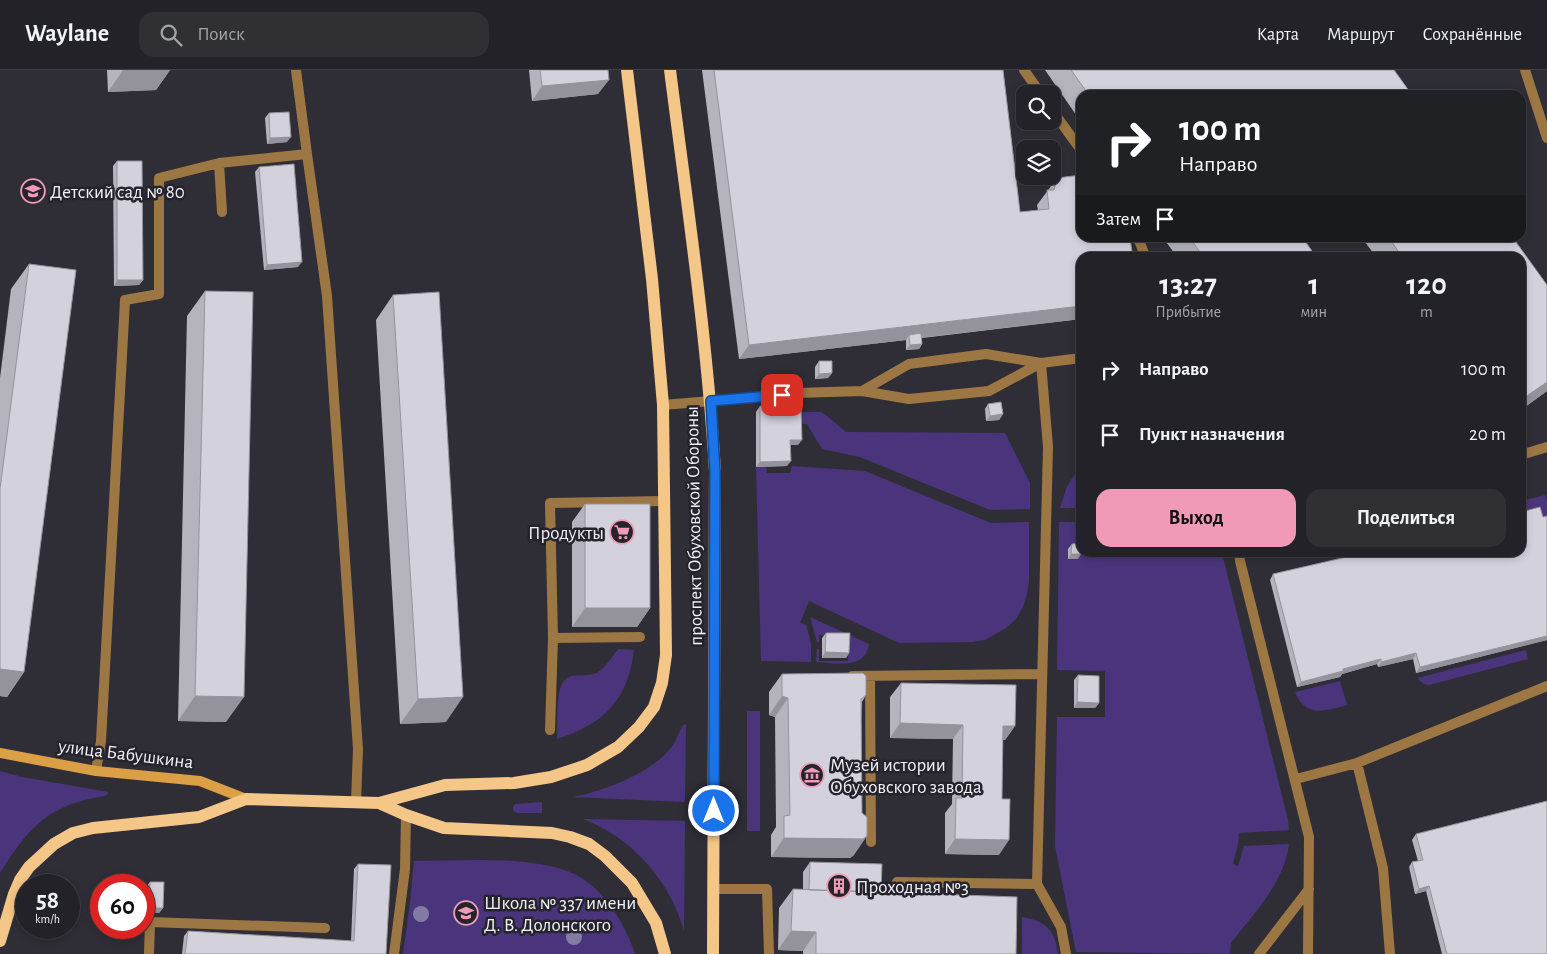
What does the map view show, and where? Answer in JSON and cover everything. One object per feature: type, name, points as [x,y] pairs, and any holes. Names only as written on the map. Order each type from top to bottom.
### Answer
[{"type":"main road","name":"проспект Обуховской Обороны","points":[[618,746],[639,727],[654,707],[662,683],[666,655],[663,405],[652,279],[627,70]]},
{"type":"main road","name":"проспект Обуховской Обороны","points":[[670,70],[711,401],[715,472],[713,954]]},
{"type":"main road","name":"улица Бабушкина","points":[[0,753],[23,759],[96,771],[200,781],[246,799],[379,803],[445,785],[514,783],[551,777],[587,764],[618,746]]},
{"type":"main road","name":"улица Бабушкина","points":[[0,941],[20,880],[29,867],[42,854],[63,838],[73,833],[93,828],[199,817],[246,799]]},
{"type":"main road","name":"улица Бабушкина","points":[[379,803],[406,815],[444,828],[552,833],[589,844],[605,856],[632,883],[656,923],[666,954]]},
{"type":"street","points":[[296,70],[328,308],[358,749],[356,802]]},
{"type":"street","points":[[1024,70],[1035,85]]},
{"type":"street","points":[[1525,70],[1547,138]]},
{"type":"street","points":[[1061,122],[1076,143]]},
{"type":"street","points":[[96,771],[101,741],[125,300],[159,294],[159,178],[219,163],[307,154]]},
{"type":"street","points":[[219,163],[222,212]]},
{"type":"street","points":[[862,391],[909,364],[986,354],[1041,363],[1076,359]]},
{"type":"street","points":[[663,405],[798,393],[862,391],[909,399],[989,391],[1041,363]]},
{"type":"street","points":[[1041,363],[1048,447],[1037,884],[1061,927],[1066,954]]},
{"type":"street","points":[[1526,453],[1547,447]]},
{"type":"street","points":[[550,730],[554,638],[550,503],[665,501]]},
{"type":"street","points":[[1240,557],[1309,837],[1308,954]]},
{"type":"street","points":[[554,638],[640,637]]},
{"type":"street","points":[[842,676],[1042,674]]},
{"type":"street","points":[[870,676],[871,842]]},
{"type":"street","points":[[1296,779],[1357,763],[1547,686]]},
{"type":"street","points":[[1357,763],[1382,868],[1390,954]]},
{"type":"street","points":[[394,954],[405,870],[406,815]]},
{"type":"street","points":[[897,882],[1037,884]]},
{"type":"street","points":[[714,889],[767,889],[768,954]]},
{"type":"street","points":[[1258,954],[1309,889]]},
{"type":"street","points":[[149,954],[150,922],[324,928]]},
{"type":"shaded area","points":[[800,412],[822,412],[846,432],[1005,433],[1030,483],[1030,509],[990,510],[860,457],[822,449],[807,424],[799,424]]},
{"type":"shaded area","points":[[792,466],[865,471],[991,523],[1029,522],[1029,581],[1023,607],[1016,619],[1006,628],[985,640],[972,642],[899,643],[809,601],[800,623],[806,625],[811,643],[811,662],[761,661],[756,467],[766,467],[767,473],[790,473]]},
{"type":"shaded area","points":[[1076,472],[1076,508],[1060,508],[1067,486]]},
{"type":"shaded area","points":[[1545,495],[1547,500],[1547,517],[1542,518],[1539,507],[1526,510],[1526,500]]},
{"type":"shaded area","points":[[1059,522],[1076,522],[1076,557],[1223,557],[1289,830],[1239,833],[1233,864],[1238,866],[1244,846],[1289,844],[1286,858],[1275,885],[1231,943],[1230,954],[1076,952],[1055,846],[1057,717],[1105,717],[1105,671],[1057,670]]},
{"type":"shaded area","points":[[810,617],[869,644],[862,658],[841,664],[816,662],[817,649],[819,649],[819,661],[848,661],[849,637],[819,635],[819,642],[817,642]]},
{"type":"shaded area","points":[[618,649],[634,650],[626,683],[611,708],[588,726],[557,739],[558,700],[564,681],[570,677],[590,675],[601,670]]},
{"type":"shaded area","points":[[1526,650],[1528,659],[1429,685],[1424,684],[1417,678]]},
{"type":"shaded area","points":[[1340,681],[1347,705],[1331,709],[1310,709],[1299,700],[1295,692]]},
{"type":"shaded area","points":[[747,711],[760,711],[760,831],[747,831]]},
{"type":"shaded area","points":[[684,724],[686,725],[684,802],[573,797],[614,785],[642,772],[665,755],[673,745]]},
{"type":"shaded area","points":[[0,771],[22,777],[108,792],[108,794],[69,805],[42,820],[21,843],[0,873]]},
{"type":"shaded area","points":[[542,802],[542,813],[517,813],[513,811],[515,804]]},
{"type":"shaded area","points":[[583,819],[685,821],[684,931],[678,912],[669,895],[647,863],[617,837]]},
{"type":"shaded area","name":"Школа № 337 имени Д. В. Долонского","points":[[414,861],[514,861],[533,863],[570,872],[592,886],[611,906],[631,942],[635,954],[403,954]]},
{"type":"shaded area","points":[[1022,917],[1037,921],[1048,928],[1057,946],[1058,954],[1022,954]]},
{"type":"building","points":[[540,70],[608,70],[609,80],[542,86]]},
{"type":"building","points":[[714,70],[1003,70],[1020,212],[1049,209],[1047,190],[1054,190],[1055,185],[1061,185],[1061,178],[1076,176],[1076,242],[1131,242],[1132,252],[1076,252],[1076,307],[749,345]]},
{"type":"building","points":[[1071,70],[1394,70],[1408,90],[1085,90]]},
{"type":"building","points":[[289,112],[291,137],[270,138],[269,113]]},
{"type":"building","points":[[117,161],[142,161],[143,280],[117,280]]},
{"type":"building","points":[[294,164],[302,262],[267,265],[259,167]]},
{"type":"building","points":[[1193,242],[1306,242],[1313,252],[1200,252]]},
{"type":"building","points":[[1392,242],[1516,242],[1523,252],[1399,252]]},
{"type":"building","points":[[1526,256],[1547,285],[1547,382],[1526,397]]},
{"type":"building","points":[[29,264],[76,270],[24,672],[0,669],[0,489]]},
{"type":"building","points":[[205,291],[253,292],[244,697],[195,696]]},
{"type":"building","points":[[439,292],[463,697],[418,699],[393,295]]},
{"type":"building","points":[[921,333],[922,344],[910,345],[909,335]]},
{"type":"building","points":[[819,361],[832,361],[832,373],[819,374]]},
{"type":"building","points":[[1001,402],[1003,414],[990,416],[988,404]]},
{"type":"building","points":[[760,406],[801,406],[802,440],[790,440],[791,461],[760,462]]},
{"type":"building","points":[[585,504],[650,504],[650,608],[585,608]]},
{"type":"building","points":[[1540,507],[1543,517],[1547,516],[1547,636],[1420,667],[1416,653],[1381,662],[1381,659],[1301,682],[1273,574],[1347,557],[1526,557],[1526,511]]},
{"type":"building","points":[[1072,544],[1076,544],[1076,554],[1071,554]]},
{"type":"building","points":[[826,633],[850,633],[849,653],[825,652]]},
{"type":"building","name":"Музей истории Обуховского завода","points":[[863,673],[866,676],[866,695],[861,699],[862,813],[867,817],[867,836],[863,839],[784,838],[784,816],[790,815],[788,698],[782,696],[782,674]]},
{"type":"building","points":[[1078,675],[1099,676],[1099,703],[1077,702]]},
{"type":"building","points":[[901,683],[1016,685],[1015,726],[1003,726],[1002,799],[1010,799],[1009,840],[955,839],[956,798],[962,798],[963,725],[900,723]]},
{"type":"building","points":[[1547,801],[1547,954],[1447,954],[1429,886],[1419,889],[1412,862],[1423,860],[1416,834]]},
{"type":"building","points":[[810,862],[882,864],[881,892],[809,890]]},
{"type":"building","points":[[358,864],[391,865],[386,954],[185,954],[188,931],[354,941]]},
{"type":"building","points":[[155,882],[164,882],[163,908],[155,908]]},
{"type":"building","points":[[793,889],[1017,897],[1016,954],[816,954],[816,932],[791,931]]},
{"type":"place","name":"Детский сад № 80","points":[[33,191]]},
{"type":"place","name":"Продукты","points":[[622,532]]},
{"type":"place","name":"Музей истории Обуховского завода","points":[[812,775]]},
{"type":"place","name":"Проходная №3","points":[[839,886]]},
{"type":"place","name":"Школа № 337 имени Д. В. Долонского","points":[[466,913]]},
{"type":"route","points":[[714,811],[715,472],[711,401],[782,395]]}]
